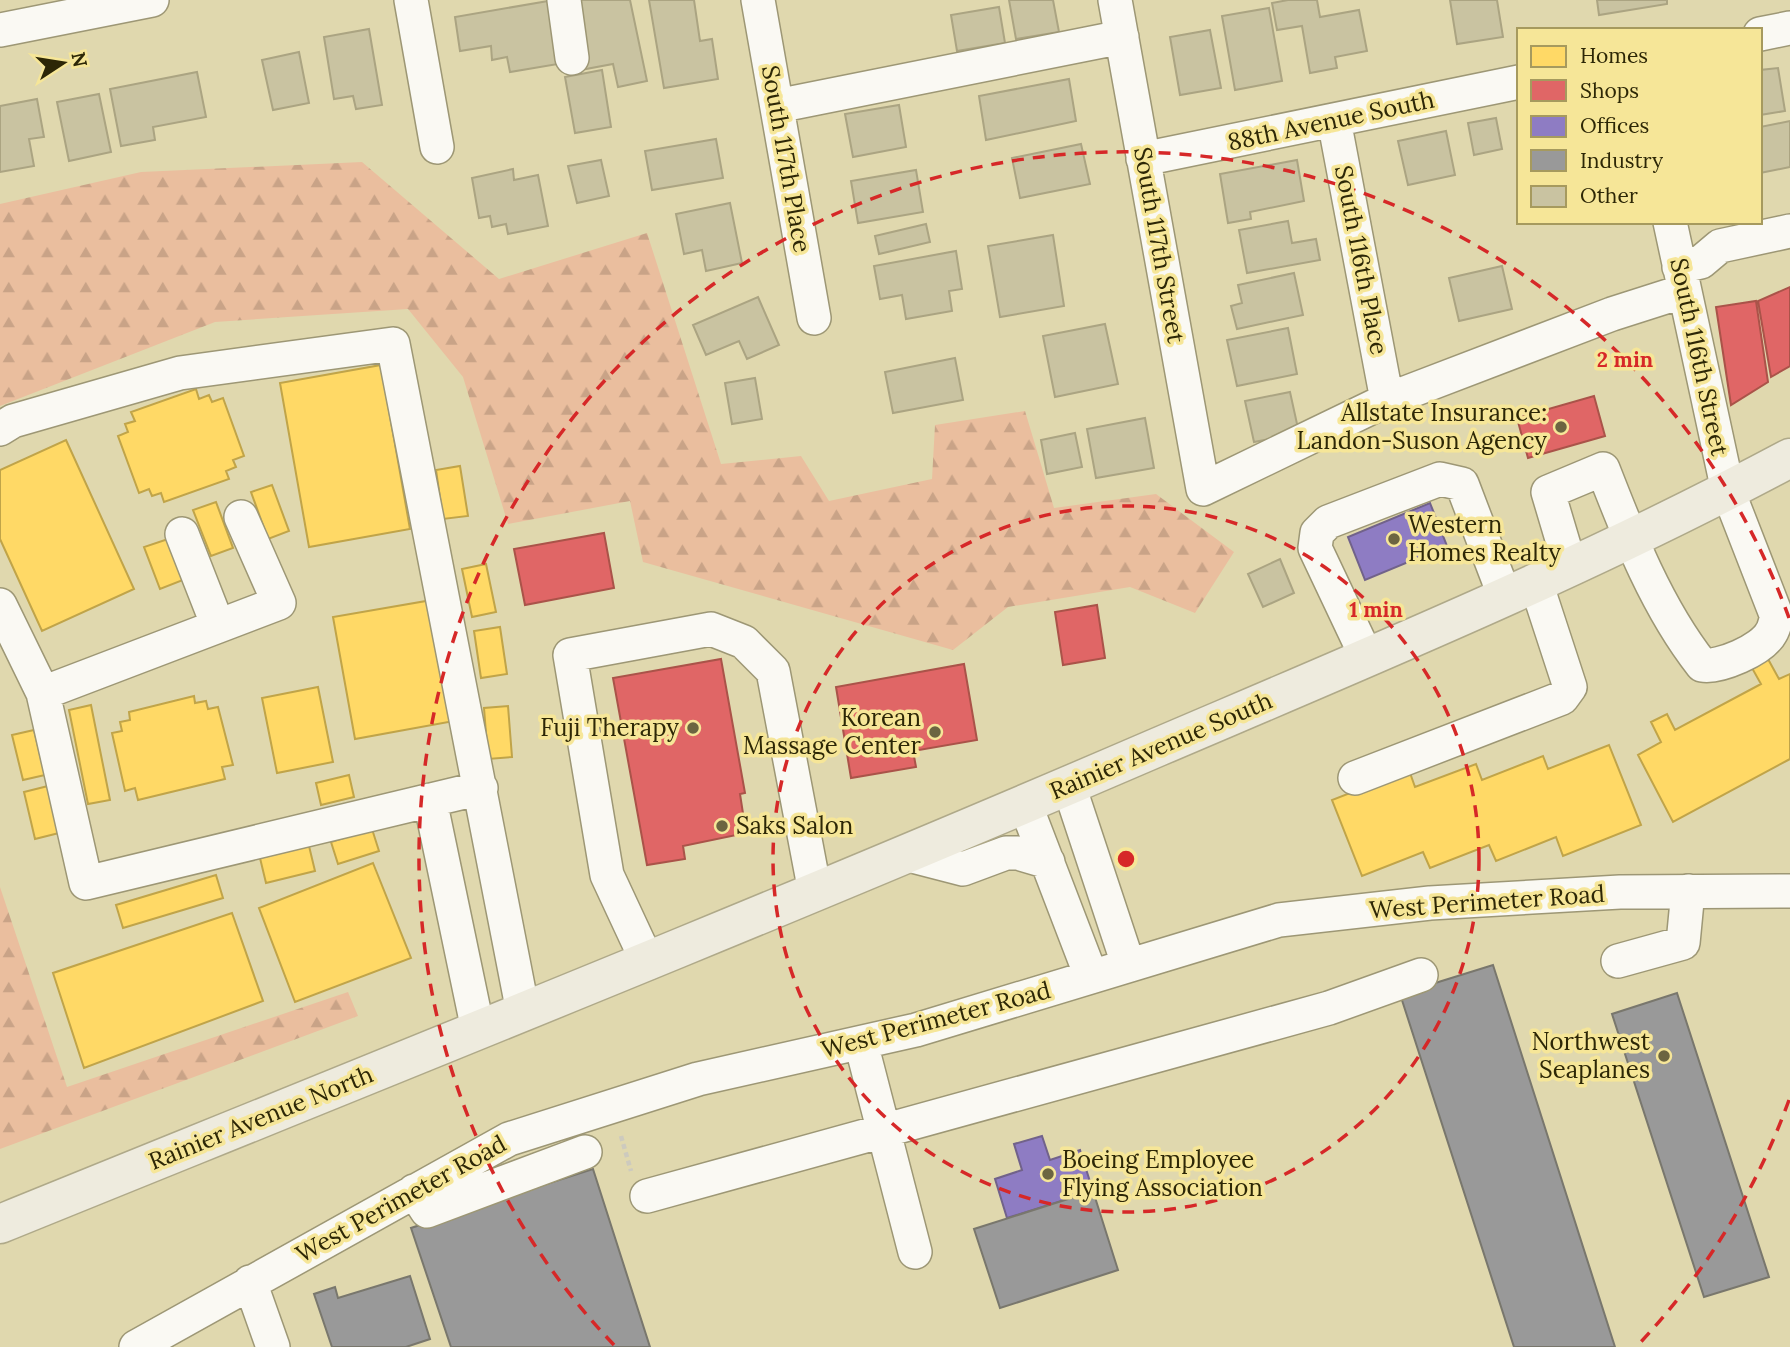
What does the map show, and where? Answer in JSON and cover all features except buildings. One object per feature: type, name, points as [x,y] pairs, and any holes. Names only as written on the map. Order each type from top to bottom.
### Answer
[{"type":"main road","name":"Rainier Avenue South","points":[[523,1012],[648,963],[1367,658],[1521,590],[1728,491],[1790,458]]},
{"type":"main road","name":"Rainier Avenue North","points":[[0,1224],[523,1012]]},
{"type":"street","points":[[0,30],[49,10],[152,0]]},
{"type":"street","points":[[411,0],[437,147]]},
{"type":"street","points":[[564,0],[572,58]]},
{"type":"street","name":"South 117th Place","points":[[758,0],[814,318]]},
{"type":"street","name":"South 117th Street","points":[[1115,0],[1203,489],[1387,400]]},
{"type":"street","points":[[1762,34],[1790,29]]},
{"type":"street","points":[[776,106],[1122,37]]},
{"type":"street","name":"88th Avenue South","points":[[1143,159],[1517,82]]},
{"type":"street","name":"South 116th Place","points":[[1334,120],[1387,400]]},
{"type":"street","name":"South 116th Street","points":[[1630,538],[1688,647],[1702,665],[1715,667],[1739,657],[1771,636],[1777,617],[1728,491],[1670,224]]},
{"type":"street","points":[[1387,400],[1612,314],[1682,279],[1720,246],[1790,231]]},
{"type":"street","points":[[0,429],[13,421],[180,373],[393,344],[523,1012]]},
{"type":"street","points":[[1570,566],[1548,492],[1603,470],[1630,538]]},
{"type":"street","points":[[1355,778],[1562,698],[1570,687],[1521,590],[1462,484],[1440,479],[1328,522],[1317,533],[1315,548],[1367,658]]},
{"type":"street","points":[[43,693],[279,603],[241,517]]},
{"type":"street","points":[[182,534],[218,626]]},
{"type":"street","points":[[0,605],[43,693],[86,883],[481,788]]},
{"type":"street","points":[[648,963],[607,875],[570,655],[711,629],[744,642],[773,671],[815,892]]},
{"type":"street","points":[[1069,786],[1128,964]]},
{"type":"street","points":[[430,800],[478,1030]]},
{"type":"street","points":[[1025,804],[1091,976]]},
{"type":"street","points":[[905,854],[963,869],[1006,853],[1017,853],[1048,862]]},
{"type":"street","points":[[449,888],[497,876]]},
{"type":"street","points":[[1618,961],[1683,943],[1688,891]]},
{"type":"street","name":"West Perimeter Road","points":[[136,1347],[509,1139],[698,1079],[916,1030],[1279,920],[1430,903],[1620,892],[1790,891]]},
{"type":"street","points":[[647,1196],[883,1129],[1329,1009],[1421,975]]},
{"type":"street","points":[[861,1042],[915,1252]]},
{"type":"street","points":[[414,1191],[427,1211],[585,1152]]},
{"type":"street","points":[[250,1282],[273,1347]]},
{"type":"path","points":[[620,1133],[630,1165]]},
{"type":"green space","points":[[362,162],[499,279],[647,233],[721,464],[801,456],[829,501],[932,479],[935,425],[1025,411],[1054,508],[1156,494],[1234,552],[1195,613],[1130,587],[1008,607],[953,650],[643,562],[630,501],[508,524],[463,377],[408,309],[215,322],[0,406],[0,204],[141,172]]},
{"type":"green space","points":[[0,887],[67,1087],[348,992],[358,1016],[0,1149]]},
{"type":"place","name":"Allstate Insurance: Landon-Suson Agency","points":[[1561,427]]},
{"type":"place","name":"Western Homes Realty","points":[[1394,539]]},
{"type":"place","name":"Fuji Therapy","points":[[693,728]]},
{"type":"place","name":"Korean Massage Center","points":[[935,732]]},
{"type":"place","name":"Saks Salon","points":[[722,826]]},
{"type":"place","name":"Northwest Seaplanes","points":[[1664,1056]]},
{"type":"place","name":"Boeing Employee Flying Association","points":[[1048,1174]]}]
